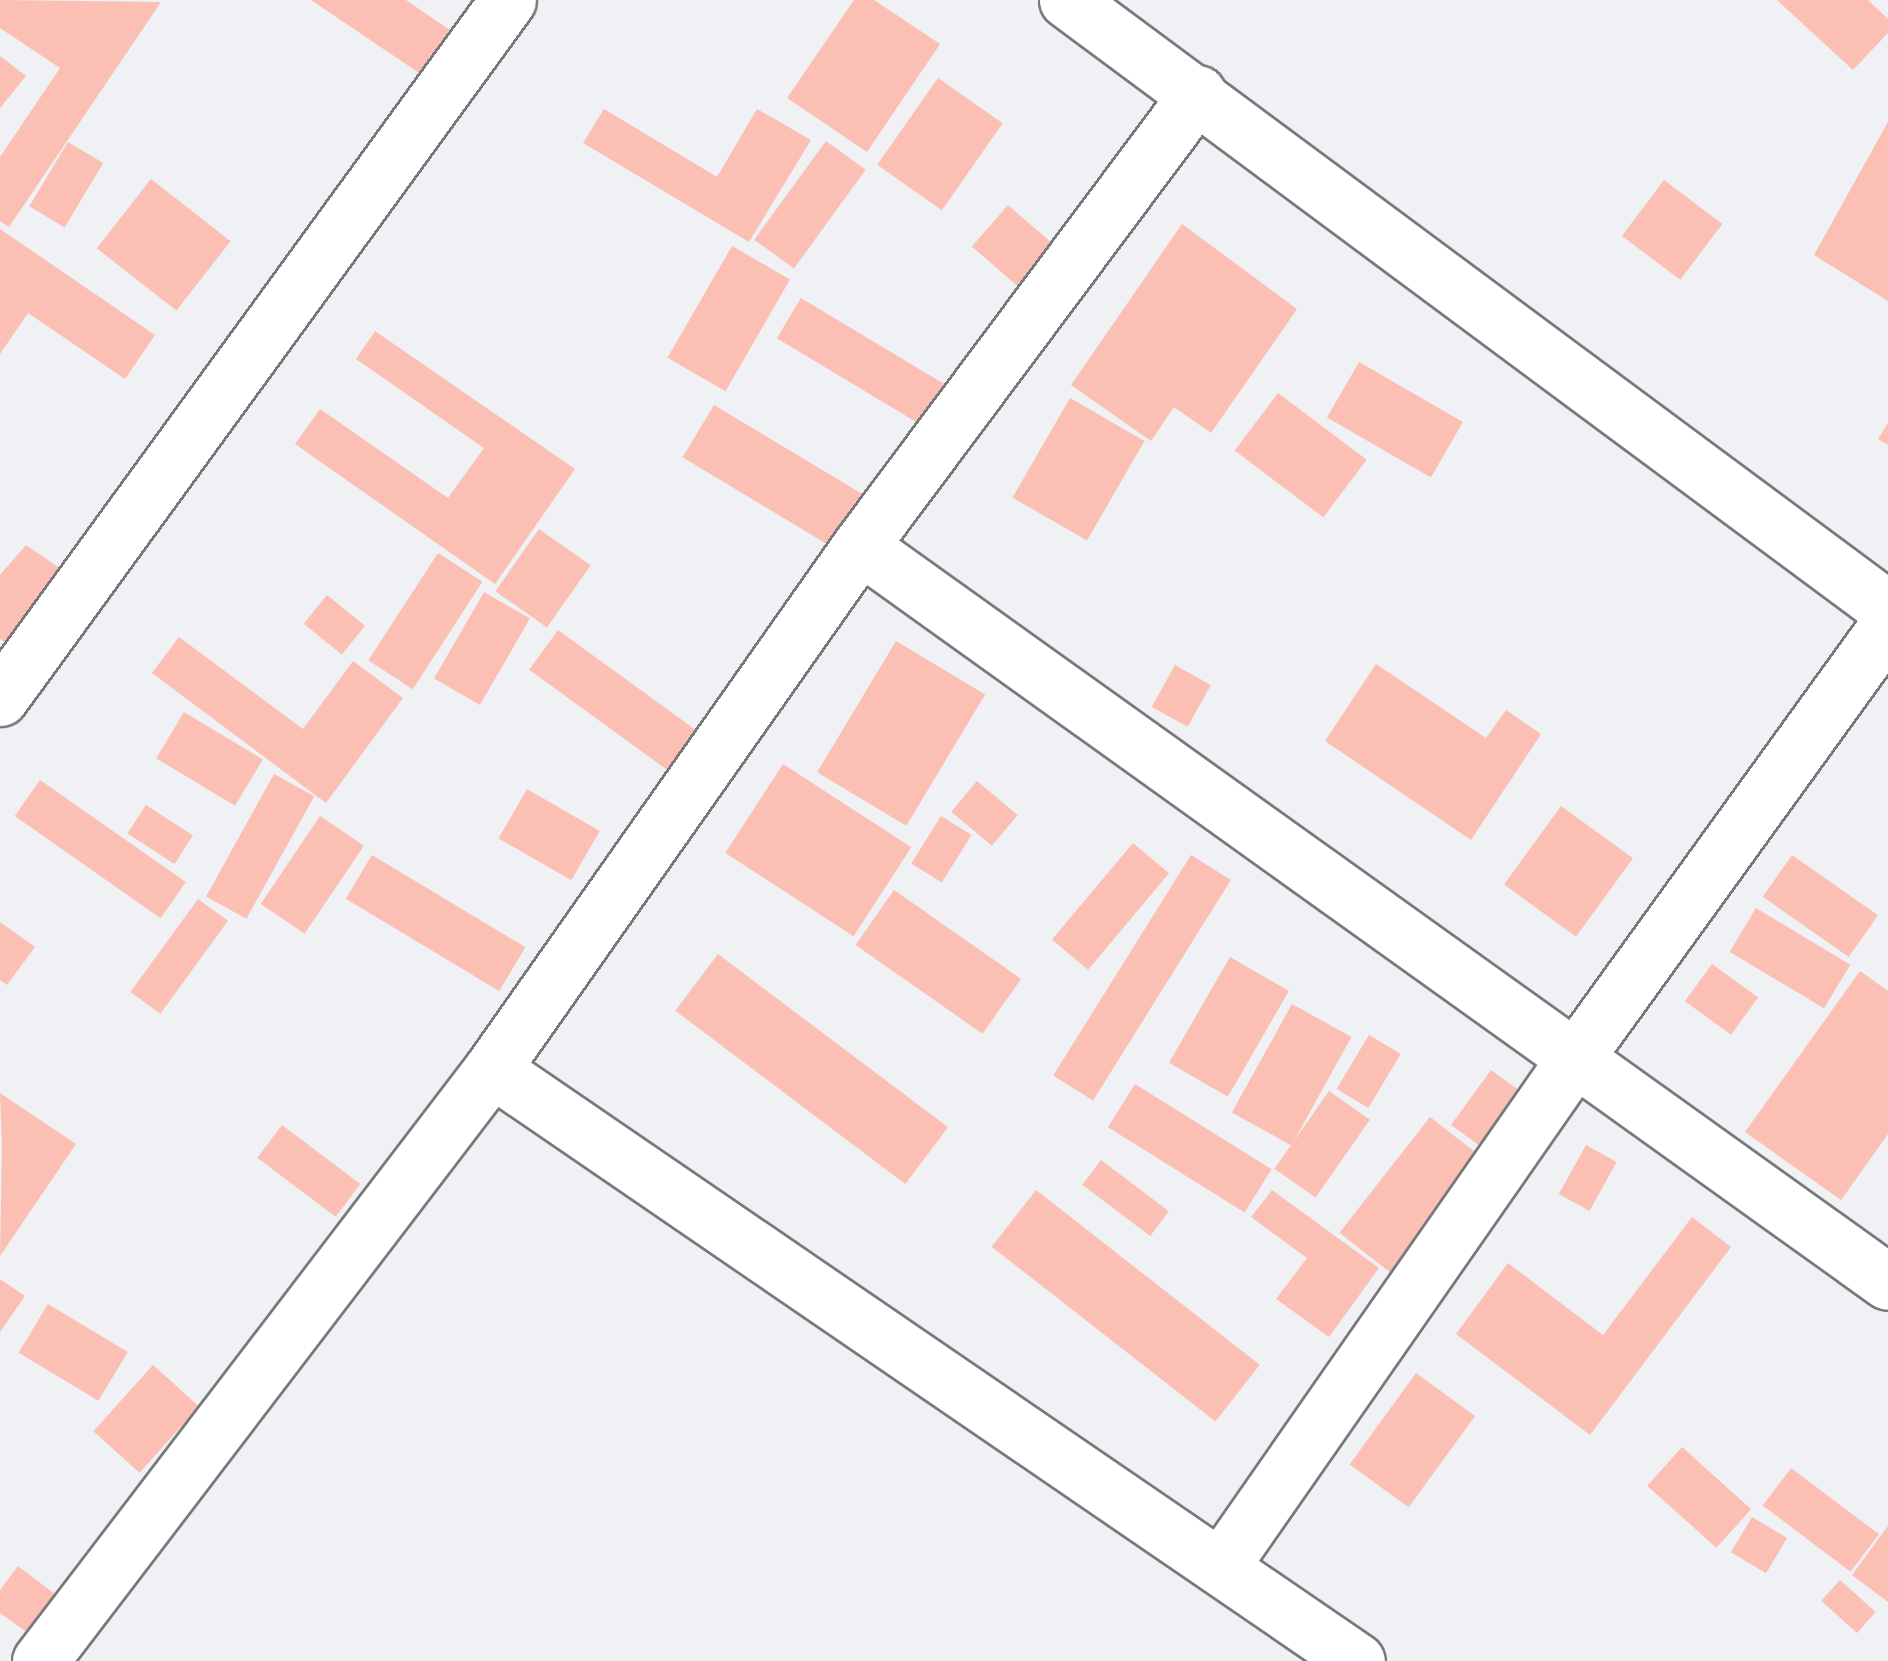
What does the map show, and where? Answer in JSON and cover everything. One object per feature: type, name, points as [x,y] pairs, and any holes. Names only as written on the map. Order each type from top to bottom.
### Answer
[{"type":"street","points":[[0,698],[508,0]]},
{"type":"street","points":[[1067,0],[1198,93],[1888,609]]},
{"type":"street","points":[[40,1661],[492,1069],[860,546],[1198,93]]},
{"type":"street","points":[[860,546],[1888,1282]]},
{"type":"street","points":[[1222,1566],[1575,1058],[1888,625]]},
{"type":"street","points":[[492,1069],[1357,1661]]},
{"type":"street","points":[[0,1648],[18,1661]]},
{"type":"building","points":[[0,0],[161,2],[9,227],[0,221],[0,157],[60,68],[0,28]]},
{"type":"building","points":[[311,0],[406,0],[460,37],[431,81]]},
{"type":"building","points":[[854,0],[874,0],[940,44],[867,152],[787,98]]},
{"type":"building","points":[[1777,0],[1868,0],[1888,19],[1888,33],[1853,70]]},
{"type":"building","points":[[0,56],[26,76],[0,108]]},
{"type":"building","points":[[938,78],[1003,123],[942,210],[877,165]]},
{"type":"building","points":[[604,109],[717,177],[757,109],[811,140],[749,242],[583,143]]},
{"type":"building","points":[[1888,122],[1888,301],[1814,255]]},
{"type":"building","points":[[826,141],[866,170],[794,269],[754,240]]},
{"type":"building","points":[[68,142],[103,163],[65,227],[29,206]]},
{"type":"building","points":[[151,179],[231,241],[176,311],[97,248]]},
{"type":"building","points":[[1664,180],[1722,224],[1680,280],[1622,236]]},
{"type":"building","points":[[1008,205],[1053,244],[1017,286],[972,247]]},
{"type":"building","points":[[1182,224],[1297,309],[1211,433],[1174,407],[1151,441],[1071,385]]},
{"type":"building","points":[[0,229],[155,335],[125,379],[28,313],[0,354]]},
{"type":"building","points":[[732,246],[790,279],[726,391],[668,358]]},
{"type":"building","points":[[801,298],[944,384],[920,424],[777,338]]},
{"type":"building","points":[[375,331],[575,469],[495,584],[295,444],[320,409],[448,498],[484,448],[356,359]]},
{"type":"building","points":[[1359,362],[1463,422],[1431,477],[1327,417]]},
{"type":"building","points":[[1278,393],[1367,460],[1323,517],[1235,451]]},
{"type":"building","points":[[1070,398],[1144,441],[1087,541],[1013,498]]},
{"type":"building","points":[[714,405],[862,494],[831,546],[683,457]]},
{"type":"building","points":[[1888,423],[1888,445],[1878,439]]},
{"type":"building","points":[[539,529],[591,565],[547,627],[495,591]]},
{"type":"building","points":[[26,545],[64,571],[12,647],[0,639],[0,575]]},
{"type":"building","points":[[438,553],[482,582],[413,689],[368,660]]},
{"type":"building","points":[[484,592],[530,618],[480,705],[434,679]]},
{"type":"building","points":[[327,595],[365,626],[342,655],[304,624]]},
{"type":"building","points":[[558,630],[697,731],[668,771],[529,670]]},
{"type":"building","points":[[179,637],[303,729],[353,661],[403,698],[326,803],[152,673]]},
{"type":"building","points":[[896,641],[985,695],[906,826],[817,772]]},
{"type":"building","points":[[1376,664],[1486,738],[1506,710],[1541,734],[1471,840],[1325,741]]},
{"type":"building","points":[[1175,665],[1211,685],[1188,727],[1152,707]]},
{"type":"building","points":[[184,712],[263,759],[235,806],[156,758]]},
{"type":"building","points":[[783,764],[911,847],[854,936],[725,853]]},
{"type":"building","points":[[274,774],[314,796],[246,919],[206,896]]},
{"type":"building","points":[[40,780],[186,882],[161,918],[15,816]]},
{"type":"building","points":[[977,781],[1018,815],[992,846],[951,812]]},
{"type":"building","points":[[527,789],[600,831],[571,880],[498,838]]},
{"type":"building","points":[[146,805],[193,835],[174,864],[127,834]]},
{"type":"building","points":[[1561,806],[1633,858],[1576,937],[1504,884]]},
{"type":"building","points":[[320,816],[364,846],[305,934],[261,904]]},
{"type":"building","points":[[941,816],[972,835],[942,883],[911,863]]},
{"type":"building","points":[[1133,843],[1169,873],[1088,970],[1052,940]]},
{"type":"building","points":[[372,855],[525,947],[499,991],[346,899]]},
{"type":"building","points":[[1191,855],[1231,880],[1093,1100],[1053,1075]]},
{"type":"building","points":[[1792,855],[1878,915],[1849,957],[1763,897]]},
{"type":"building","points":[[894,890],[1021,979],[983,1034],[856,945]]},
{"type":"building","points":[[198,899],[228,921],[160,1014],[130,992]]},
{"type":"building","points":[[1756,908],[1850,965],[1824,1008],[1730,952]]},
{"type":"building","points":[[0,922],[35,947],[7,985],[0,980]]},
{"type":"building","points":[[718,954],[948,1127],[905,1184],[675,1011]]},
{"type":"building","points":[[1230,957],[1289,991],[1228,1097],[1169,1063]]},
{"type":"building","points":[[1712,964],[1758,998],[1731,1035],[1685,1001]]},
{"type":"building","points":[[1860,971],[1888,991],[1888,1134],[1841,1200],[1745,1132]]},
{"type":"building","points":[[1292,1004],[1351,1037],[1291,1145],[1232,1112]]},
{"type":"building","points":[[1369,1035],[1401,1054],[1368,1108],[1337,1089]]},
{"type":"building","points":[[1491,1070],[1526,1095],[1486,1150],[1451,1125]]},
{"type":"building","points":[[1135,1084],[1272,1169],[1245,1213],[1108,1127]]},
{"type":"building","points":[[1329,1091],[1370,1120],[1315,1197],[1275,1169]]},
{"type":"building","points":[[0,1093],[76,1144],[0,1256],[2,1146]]},
{"type":"building","points":[[1430,1117],[1485,1160],[1395,1276],[1339,1233]]},
{"type":"building","points":[[282,1125],[360,1184],[336,1217],[257,1158]]},
{"type":"building","points":[[1586,1145],[1617,1162],[1589,1211],[1559,1194]]},
{"type":"building","points":[[1101,1160],[1169,1211],[1150,1236],[1082,1185]]},
{"type":"building","points":[[1036,1190],[1260,1365],[1215,1422],[992,1247]]},
{"type":"building","points":[[1272,1190],[1379,1268],[1329,1337],[1276,1299],[1307,1258],[1251,1217]]},
{"type":"building","points":[[1692,1217],[1731,1247],[1590,1435],[1456,1334],[1508,1263],[1603,1335]]},
{"type":"building","points":[[0,1279],[25,1296],[0,1332]]},
{"type":"building","points":[[48,1304],[128,1352],[98,1401],[19,1353]]},
{"type":"building","points":[[153,1365],[199,1406],[140,1473],[93,1431]]},
{"type":"building","points":[[1416,1373],[1475,1416],[1409,1507],[1350,1464]]},
{"type":"building","points":[[1682,1447],[1751,1509],[1716,1548],[1647,1486]]},
{"type":"building","points":[[1791,1468],[1879,1534],[1851,1572],[1763,1506]]},
{"type":"building","points":[[1752,1517],[1787,1538],[1766,1573],[1731,1552]]},
{"type":"building","points":[[1888,1526],[1888,1602],[1852,1575]]},
{"type":"building","points":[[18,1566],[56,1595],[28,1633],[0,1613],[0,1590]]},
{"type":"building","points":[[1840,1580],[1876,1612],[1857,1633],[1821,1601]]}]
